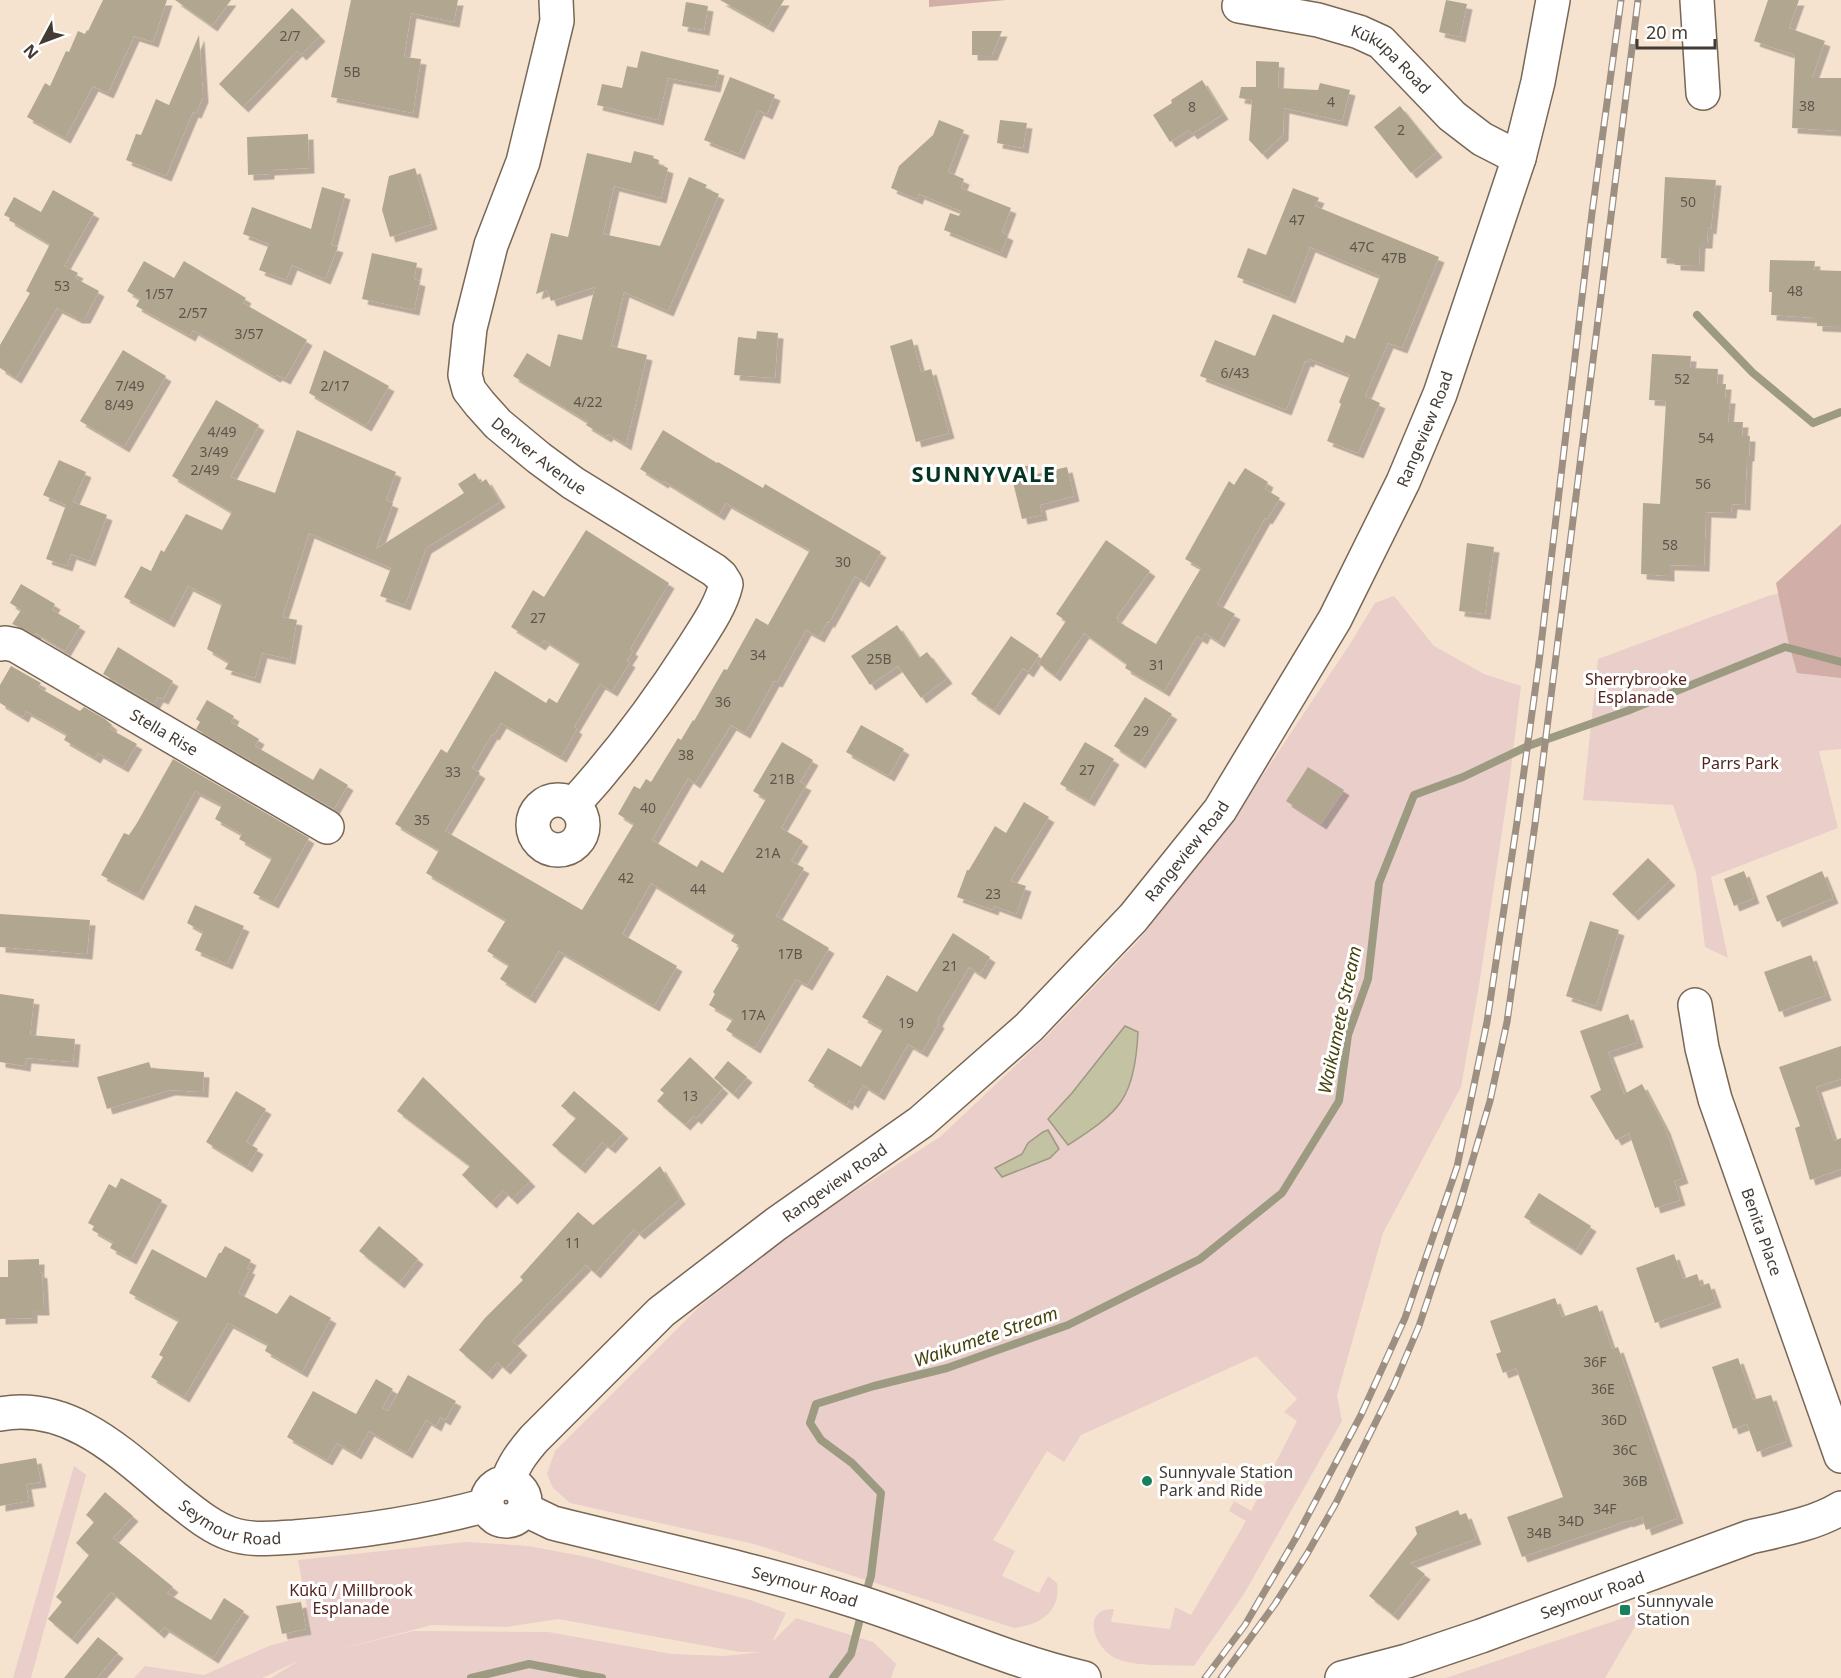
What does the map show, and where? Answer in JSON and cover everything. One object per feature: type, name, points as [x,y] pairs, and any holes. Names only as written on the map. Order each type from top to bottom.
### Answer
[{"type":"street","name":"Denver Avenue","points":[[556,0],[557,21],[523,162],[491,245],[470,328],[465,369],[469,390],[498,424],[539,458],[573,483],[714,570],[726,584],[717,606],[677,671],[607,767],[573,805]]},
{"type":"street","name":"Rangeview Road","points":[[506,1499],[513,1467],[520,1454],[661,1312],[776,1224],[921,1122],[1029,1027],[1133,918],[1220,810],[1335,618],[1403,482],[1440,394],[1519,158],[1538,82],[1553,0]]},
{"type":"street","points":[[1697,0],[1703,93]]},
{"type":"street","name":"Kūkupa Road","points":[[1239,6],[1318,20],[1359,32],[1381,42],[1452,116],[1482,139],[1519,158]]},
{"type":"street","name":"Stella Rise","points":[[0,644],[5,642],[15,645],[327,827]]},
{"type":"street","name":"Benita Place","points":[[1695,1005],[1702,1048],[1715,1099],[1841,1456]]},
{"type":"street","name":"Seymour Road","points":[[0,1414],[42,1413],[76,1424],[139,1468],[197,1515],[232,1534],[250,1538],[270,1538],[348,1532],[442,1516],[506,1499],[553,1523],[784,1580],[850,1599],[1029,1664],[1072,1677]]},
{"type":"street","name":"Seymour Road","points":[[1342,1678],[1481,1636],[1750,1538],[1819,1518],[1841,1508]]},
{"type":"green space","name":"Parrs Park","points":[[1841,538],[1841,749],[1819,751],[1838,828],[1711,877],[1728,958],[1705,947],[1696,872],[1673,805],[1583,800],[1598,659],[1768,596],[1821,583]]},
{"type":"green space","points":[[1394,596],[1434,646],[1484,674],[1521,686],[1509,785],[1479,986],[1461,1087],[1383,1233],[1337,1395],[1342,1421],[1244,1594],[1194,1666],[1143,1664],[1115,1658],[1107,1652],[1096,1637],[1094,1621],[1097,1615],[1104,1610],[1114,1609],[1111,1622],[1170,1629],[1175,1607],[1191,1615],[1246,1521],[1229,1511],[1234,1501],[1251,1511],[1297,1421],[1284,1412],[1297,1399],[1256,1356],[1081,1435],[1064,1462],[1047,1451],[993,1540],[1015,1551],[1002,1576],[1039,1593],[1048,1576],[1057,1583],[1056,1602],[1047,1615],[1032,1624],[1014,1628],[754,1544],[570,1503],[553,1488],[547,1474],[555,1451],[698,1308],[795,1230],[940,1137],[1049,1034],[1138,941],[1223,835],[1375,603]],"holes":[[[1072,1093],[1123,1100],[1095,1128],[1068,1145],[1048,1119]]]},
{"type":"green space","points":[[74,1466],[86,1475],[31,1678],[13,1678]]},
{"type":"green space","name":"Kūkū / Millbrook Esplanade","points":[[466,1542],[528,1546],[587,1557],[750,1600],[786,1613],[772,1642],[796,1618],[873,1642],[896,1664],[891,1678],[271,1678],[298,1661],[262,1678],[134,1678],[145,1666],[204,1675],[269,1646],[312,1634],[298,1560]],"holes":[[[558,1619],[740,1652],[762,1652],[724,1656],[672,1654],[548,1632],[413,1631],[333,1651],[432,1625],[507,1627]]]},
{"type":"green space","points":[[1644,1611],[1605,1678],[1446,1678]]},
{"type":"shaded area","points":[[929,0],[1006,0],[929,7]]},
{"type":"shaded area","points":[[1841,524],[1841,678],[1797,673],[1776,583]]},
{"type":"shaded area","points":[[1125,1026],[1138,1032],[1134,1067],[1126,1093],[1105,1119],[1068,1145],[1048,1119],[1072,1093]]},
{"type":"shaded area","points":[[1048,1130],[1059,1149],[1050,1158],[1002,1177],[995,1168],[1022,1154],[1028,1143]]},
{"type":"building","points":[[103,0],[167,0],[153,42],[134,36],[108,93],[93,86],[65,138],[27,117],[45,83],[50,86],[78,31],[85,34],[88,31]]},
{"type":"building","points":[[175,0],[231,0],[212,26]]},
{"type":"building","points":[[351,0],[458,0],[454,22],[411,13],[404,57],[421,59],[413,113],[331,97]]},
{"type":"building","points":[[720,0],[784,0],[768,27]]},
{"type":"building","points":[[1446,0],[1467,4],[1460,37],[1439,32]]},
{"type":"building","points":[[1768,0],[1799,0],[1789,28],[1825,41],[1812,78],[1841,78],[1841,131],[1792,128],[1795,55],[1754,41]]},
{"type":"building","points":[[686,2],[708,6],[704,30],[682,26]]},
{"type":"building","points":[[292,8],[320,36],[301,55],[297,51],[243,107],[219,84]]},
{"type":"building","points":[[972,31],[1002,31],[992,55],[972,55]]},
{"type":"building","points":[[199,35],[203,97],[196,113],[193,112],[166,176],[126,160],[136,134],[141,135],[156,99],[169,105]]},
{"type":"building","points":[[641,51],[719,70],[715,87],[668,78],[658,120],[597,105],[602,84],[622,88],[627,66],[637,68]]},
{"type":"building","points":[[1256,61],[1279,62],[1278,88],[1318,90],[1320,83],[1350,90],[1342,121],[1284,108],[1283,135],[1262,154],[1249,140],[1252,100],[1239,98],[1241,87],[1256,87]]},
{"type":"building","points":[[730,77],[775,95],[767,114],[758,110],[739,154],[704,140]]},
{"type":"building","points":[[1202,80],[1223,114],[1192,134],[1189,130],[1170,142],[1153,115]]},
{"type":"building","points":[[1400,106],[1437,152],[1411,173],[1374,127]]},
{"type":"building","points":[[939,120],[964,130],[948,172],[964,179],[961,188],[1011,208],[1002,232],[1008,235],[1001,253],[944,230],[950,213],[959,216],[961,211],[919,194],[917,199],[891,188],[899,166],[933,135]]},
{"type":"building","points":[[1000,120],[1027,123],[1023,148],[997,143]]},
{"type":"building","points":[[308,134],[309,168],[269,170],[269,174],[248,175],[247,137]]},
{"type":"building","points":[[634,151],[654,156],[653,158],[659,160],[658,164],[668,168],[661,198],[614,186],[603,234],[660,246],[689,177],[707,185],[705,188],[719,194],[668,311],[624,292],[611,346],[647,355],[626,445],[586,425],[588,422],[513,376],[527,353],[550,367],[558,334],[582,340],[595,287],[551,301],[547,290],[536,294],[551,233],[568,237],[587,153],[631,163]]},
{"type":"building","points":[[415,168],[432,224],[390,237],[382,210],[389,176]]},
{"type":"building","points":[[1665,177],[1716,180],[1711,229],[1708,228],[1707,243],[1700,243],[1699,266],[1675,265],[1675,259],[1661,258]]},
{"type":"building","points":[[322,187],[345,194],[331,245],[338,247],[325,279],[292,265],[286,280],[259,270],[269,244],[243,234],[252,207],[311,229]]},
{"type":"building","points":[[1293,188],[1319,198],[1315,206],[1439,257],[1402,348],[1388,343],[1365,396],[1380,403],[1358,453],[1327,441],[1350,375],[1310,359],[1308,362],[1305,361],[1286,410],[1200,376],[1215,340],[1255,356],[1273,314],[1343,343],[1346,335],[1355,339],[1380,276],[1310,247],[1290,298],[1237,277],[1248,248],[1266,255]]},
{"type":"building","points":[[53,190],[94,213],[64,266],[78,273],[75,278],[99,291],[85,318],[77,318],[57,308],[16,378],[0,368],[0,345],[30,293],[26,291],[50,244],[4,215],[14,197],[41,212]]},
{"type":"building","points":[[372,253],[417,263],[414,279],[420,281],[414,310],[362,299]]},
{"type":"building","points":[[1770,260],[1815,261],[1814,270],[1841,271],[1841,327],[1817,326],[1817,318],[1771,315]]},
{"type":"building","points":[[144,261],[174,278],[184,261],[246,298],[243,303],[307,340],[285,379],[277,375],[275,377],[193,330],[190,336],[136,306],[140,299],[127,291]]},
{"type":"building","points":[[757,331],[778,333],[775,378],[734,375],[738,337],[756,339]]},
{"type":"building","points":[[912,339],[921,372],[931,369],[949,433],[916,442],[890,346]]},
{"type":"building","points":[[123,350],[166,376],[124,447],[80,421]]},
{"type":"building","points":[[324,350],[389,386],[366,426],[309,393]]},
{"type":"building","points":[[1652,354],[1691,356],[1690,368],[1718,369],[1717,384],[1726,384],[1725,398],[1730,398],[1728,422],[1743,422],[1742,436],[1750,436],[1745,505],[1732,504],[1731,513],[1706,512],[1704,566],[1669,565],[1669,576],[1641,574],[1643,503],[1660,504],[1666,401],[1649,400]]},
{"type":"building","points":[[216,400],[259,425],[230,477],[275,493],[297,430],[396,472],[386,500],[393,503],[376,549],[464,493],[458,484],[475,473],[481,483],[486,479],[500,502],[426,548],[405,605],[380,596],[391,568],[309,533],[282,617],[297,620],[290,659],[262,653],[255,678],[225,669],[229,662],[207,649],[222,603],[188,586],[169,622],[124,597],[141,566],[151,571],[161,550],[164,552],[186,514],[222,530],[232,512],[172,476]]},
{"type":"building","points":[[663,430],[763,488],[765,484],[881,552],[864,582],[855,576],[819,637],[806,630],[745,733],[731,725],[695,783],[688,778],[652,840],[697,867],[701,860],[723,873],[766,799],[753,791],[782,742],[813,760],[800,782],[806,785],[781,828],[803,841],[791,861],[804,868],[776,916],[829,948],[807,985],[796,979],[755,1048],[726,1030],[733,1019],[709,1005],[715,994],[713,992],[740,946],[731,941],[735,934],[651,883],[622,934],[677,966],[654,1006],[559,951],[530,998],[500,979],[509,965],[487,951],[506,920],[426,873],[439,850],[395,824],[441,749],[447,753],[495,671],[546,703],[549,698],[557,703],[580,663],[544,640],[540,645],[511,627],[533,590],[544,597],[586,530],[669,583],[630,649],[633,651],[627,660],[630,662],[612,691],[600,684],[574,727],[577,729],[561,757],[501,723],[472,768],[480,773],[445,831],[582,910],[634,824],[618,814],[634,786],[640,789],[646,779],[651,782],[678,738],[681,740],[694,721],[724,669],[727,670],[756,618],[768,625],[810,550],[726,503],[719,515],[640,469]]},
{"type":"building","points":[[59,460],[86,472],[73,502],[107,515],[90,561],[71,554],[67,566],[46,559],[66,505],[43,495]]},
{"type":"building","points":[[1030,465],[1033,475],[1067,467],[1074,496],[1040,505],[1042,515],[1022,519],[1010,470]]},
{"type":"building","points":[[1245,468],[1268,482],[1265,489],[1280,498],[1267,519],[1265,518],[1217,604],[1235,614],[1219,642],[1205,633],[1202,639],[1197,636],[1164,691],[1125,668],[1127,664],[1084,633],[1055,676],[1038,663],[1066,621],[1056,614],[1106,540],[1150,571],[1116,618],[1119,619],[1117,621],[1156,644],[1201,568],[1185,559],[1229,481],[1234,485]]},
{"type":"building","points":[[1467,543],[1494,547],[1485,614],[1459,611]]},
{"type":"building","points":[[21,584],[55,604],[52,610],[80,626],[65,651],[36,633],[35,635],[12,624],[21,610],[10,603]]},
{"type":"building","points":[[897,625],[919,658],[927,652],[947,678],[921,698],[898,666],[870,685],[851,656]]},
{"type":"building","points":[[1011,636],[1039,655],[1028,672],[1023,668],[994,710],[971,694]]},
{"type":"building","points":[[118,647],[173,681],[163,699],[158,697],[154,704],[103,674]]},
{"type":"building","points":[[11,666],[41,683],[38,687],[80,711],[84,707],[105,719],[112,725],[110,729],[137,744],[123,767],[98,753],[95,758],[64,740],[67,734],[26,711],[23,717],[0,703],[0,685]]},
{"type":"building","points":[[1145,697],[1172,714],[1140,763],[1114,746]]},
{"type":"building","points":[[207,700],[234,716],[231,722],[259,739],[255,746],[313,780],[320,768],[348,785],[334,809],[196,729],[200,722],[196,719]]},
{"type":"building","points":[[861,725],[904,749],[889,776],[846,752]]},
{"type":"building","points":[[1085,742],[1114,759],[1089,801],[1060,784]]},
{"type":"building","points":[[173,759],[309,838],[273,903],[253,893],[272,858],[239,839],[242,834],[215,819],[222,805],[195,791],[138,895],[101,875],[124,833],[129,835],[137,823]]},
{"type":"building","points":[[1308,767],[1344,790],[1321,824],[1286,801]]},
{"type":"building","points":[[1024,802],[1049,817],[1010,881],[1026,886],[1016,914],[994,906],[993,910],[957,897],[967,870],[995,826],[1006,833]]},
{"type":"building","points":[[1648,858],[1670,880],[1633,915],[1612,894]]},
{"type":"building","points":[[1744,871],[1754,898],[1734,906],[1724,879]]},
{"type":"building","points":[[1822,871],[1833,898],[1777,922],[1766,896]]},
{"type":"building","points":[[195,905],[244,926],[227,964],[195,950],[203,932],[187,923]]},
{"type":"building","points":[[0,914],[90,920],[87,954],[0,947]]},
{"type":"building","points":[[1590,921],[1619,930],[1596,1006],[1566,996]]},
{"type":"building","points":[[953,933],[990,957],[980,974],[969,967],[937,1021],[939,1023],[922,1052],[908,1044],[879,1095],[863,1085],[853,1103],[849,1100],[847,1105],[808,1081],[828,1048],[861,1067],[883,1029],[862,1017],[887,975],[917,992]]},
{"type":"building","points":[[1811,955],[1826,995],[1779,1012],[1764,972]]},
{"type":"building","points":[[0,994],[34,999],[30,1035],[75,1039],[73,1062],[26,1058],[25,1066],[0,1062]]},
{"type":"building","points":[[1628,1014],[1638,1042],[1608,1052],[1624,1094],[1642,1084],[1665,1128],[1683,1178],[1674,1181],[1680,1200],[1655,1208],[1629,1133],[1616,1140],[1590,1096],[1601,1090],[1580,1031]]},
{"type":"building","points":[[1841,1046],[1841,1079],[1816,1087],[1834,1141],[1841,1138],[1841,1169],[1810,1180],[1795,1128],[1800,1126],[1779,1067]]},
{"type":"building","points":[[690,1057],[723,1088],[696,1119],[693,1116],[685,1125],[657,1101],[664,1093],[660,1090]]},
{"type":"building","points":[[728,1061],[747,1077],[733,1094],[714,1078]]},
{"type":"building","points":[[149,1062],[151,1068],[204,1072],[203,1092],[170,1090],[107,1109],[97,1077]]},
{"type":"building","points":[[423,1077],[530,1181],[512,1199],[503,1190],[491,1203],[462,1175],[470,1166],[397,1111]]},
{"type":"building","points":[[236,1091],[266,1109],[246,1142],[258,1149],[247,1167],[206,1142]]},
{"type":"building","points":[[574,1091],[623,1133],[610,1148],[602,1142],[580,1168],[552,1145],[576,1118],[561,1106]]},
{"type":"building","points":[[660,1166],[680,1199],[639,1234],[634,1229],[595,1273],[586,1265],[512,1341],[522,1350],[505,1369],[497,1362],[487,1374],[459,1350],[485,1318],[523,1280],[520,1277],[578,1212],[593,1225]]},
{"type":"building","points":[[121,1178],[162,1200],[131,1259],[110,1248],[113,1242],[92,1230],[94,1226],[88,1223],[109,1184],[116,1188]]},
{"type":"building","points":[[1539,1193],[1591,1226],[1576,1250],[1524,1217]]},
{"type":"building","points":[[379,1226],[418,1259],[399,1283],[359,1251]]},
{"type":"building","points":[[225,1246],[251,1260],[247,1268],[250,1269],[238,1293],[277,1314],[290,1295],[331,1318],[302,1372],[265,1351],[268,1344],[228,1323],[184,1397],[151,1377],[163,1357],[159,1355],[179,1320],[129,1293],[152,1249],[206,1278]]},
{"type":"building","points":[[1674,1254],[1683,1279],[1697,1274],[1701,1286],[1709,1283],[1716,1302],[1655,1323],[1636,1268]]},
{"type":"building","points":[[39,1259],[44,1310],[32,1310],[32,1318],[0,1319],[0,1277],[8,1277],[8,1260]]},
{"type":"building","points":[[1555,1298],[1562,1317],[1597,1305],[1612,1349],[1618,1347],[1678,1518],[1646,1530],[1642,1517],[1522,1557],[1507,1517],[1563,1497],[1516,1368],[1503,1373],[1496,1354],[1501,1352],[1490,1321]]},
{"type":"building","points":[[1738,1358],[1753,1400],[1771,1395],[1787,1441],[1757,1452],[1747,1424],[1733,1429],[1712,1367]]},
{"type":"building","points":[[408,1375],[456,1401],[445,1420],[440,1417],[436,1426],[426,1420],[407,1453],[369,1431],[356,1454],[337,1443],[327,1460],[287,1437],[313,1391],[356,1414],[376,1379],[393,1389],[382,1408],[388,1411]]},
{"type":"building","points":[[36,1458],[41,1482],[26,1484],[29,1501],[0,1506],[0,1464]]},
{"type":"building","points":[[105,1492],[133,1516],[113,1538],[173,1587],[167,1593],[211,1620],[224,1598],[244,1611],[213,1658],[164,1627],[159,1633],[111,1592],[72,1639],[48,1619],[62,1602],[56,1597],[89,1555],[76,1543],[94,1522],[86,1515]]},
{"type":"building","points":[[1458,1510],[1460,1515],[1466,1513],[1476,1539],[1410,1563],[1425,1574],[1393,1615],[1369,1596],[1417,1534],[1415,1527]]},
{"type":"building","points":[[301,1602],[306,1629],[282,1634],[276,1606]]},
{"type":"building","points":[[98,1637],[118,1653],[97,1678],[64,1678]]},
{"type":"waterway","points":[[1697,315],[1753,373],[1813,423],[1841,412]]},
{"type":"waterway","name":"Waikumete Stream","points":[[865,1596],[871,1576],[881,1493],[852,1463],[821,1440],[810,1423],[816,1404],[874,1386],[947,1368],[1068,1325],[1200,1259],[1282,1193],[1339,1101],[1348,1035],[1368,979],[1379,883],[1414,795],[1463,777],[1528,746],[1627,711],[1785,647],[1841,662]]},
{"type":"waterway","name":"Waikumete Stream","points":[[833,1678],[851,1654],[862,1611]]},
{"type":"waterway","name":"Waikumete Stream","points":[[471,1678],[529,1664],[602,1678]]},
{"type":"railway","points":[[1205,1678],[1245,1625],[1297,1536],[1361,1415],[1405,1318],[1457,1167],[1487,1022],[1517,822],[1539,662],[1592,213],[1621,0]]},
{"type":"railway","points":[[1221,1678],[1275,1604],[1307,1554],[1336,1503],[1394,1385],[1419,1326],[1459,1206],[1490,1101],[1507,1022],[1535,824],[1638,0]]},
{"type":"place","name":"Sunnyvale Station Park and Ride","points":[[1147,1481]]},
{"type":"place","name":"Sunnyvale Station","points":[[1625,1610]]},
{"type":"district","name":"SUNNYVALE","points":[[984,474]]},
{"type":"park label","name":"Sherrybrooke Esplanade","points":[[1636,688]]}]
